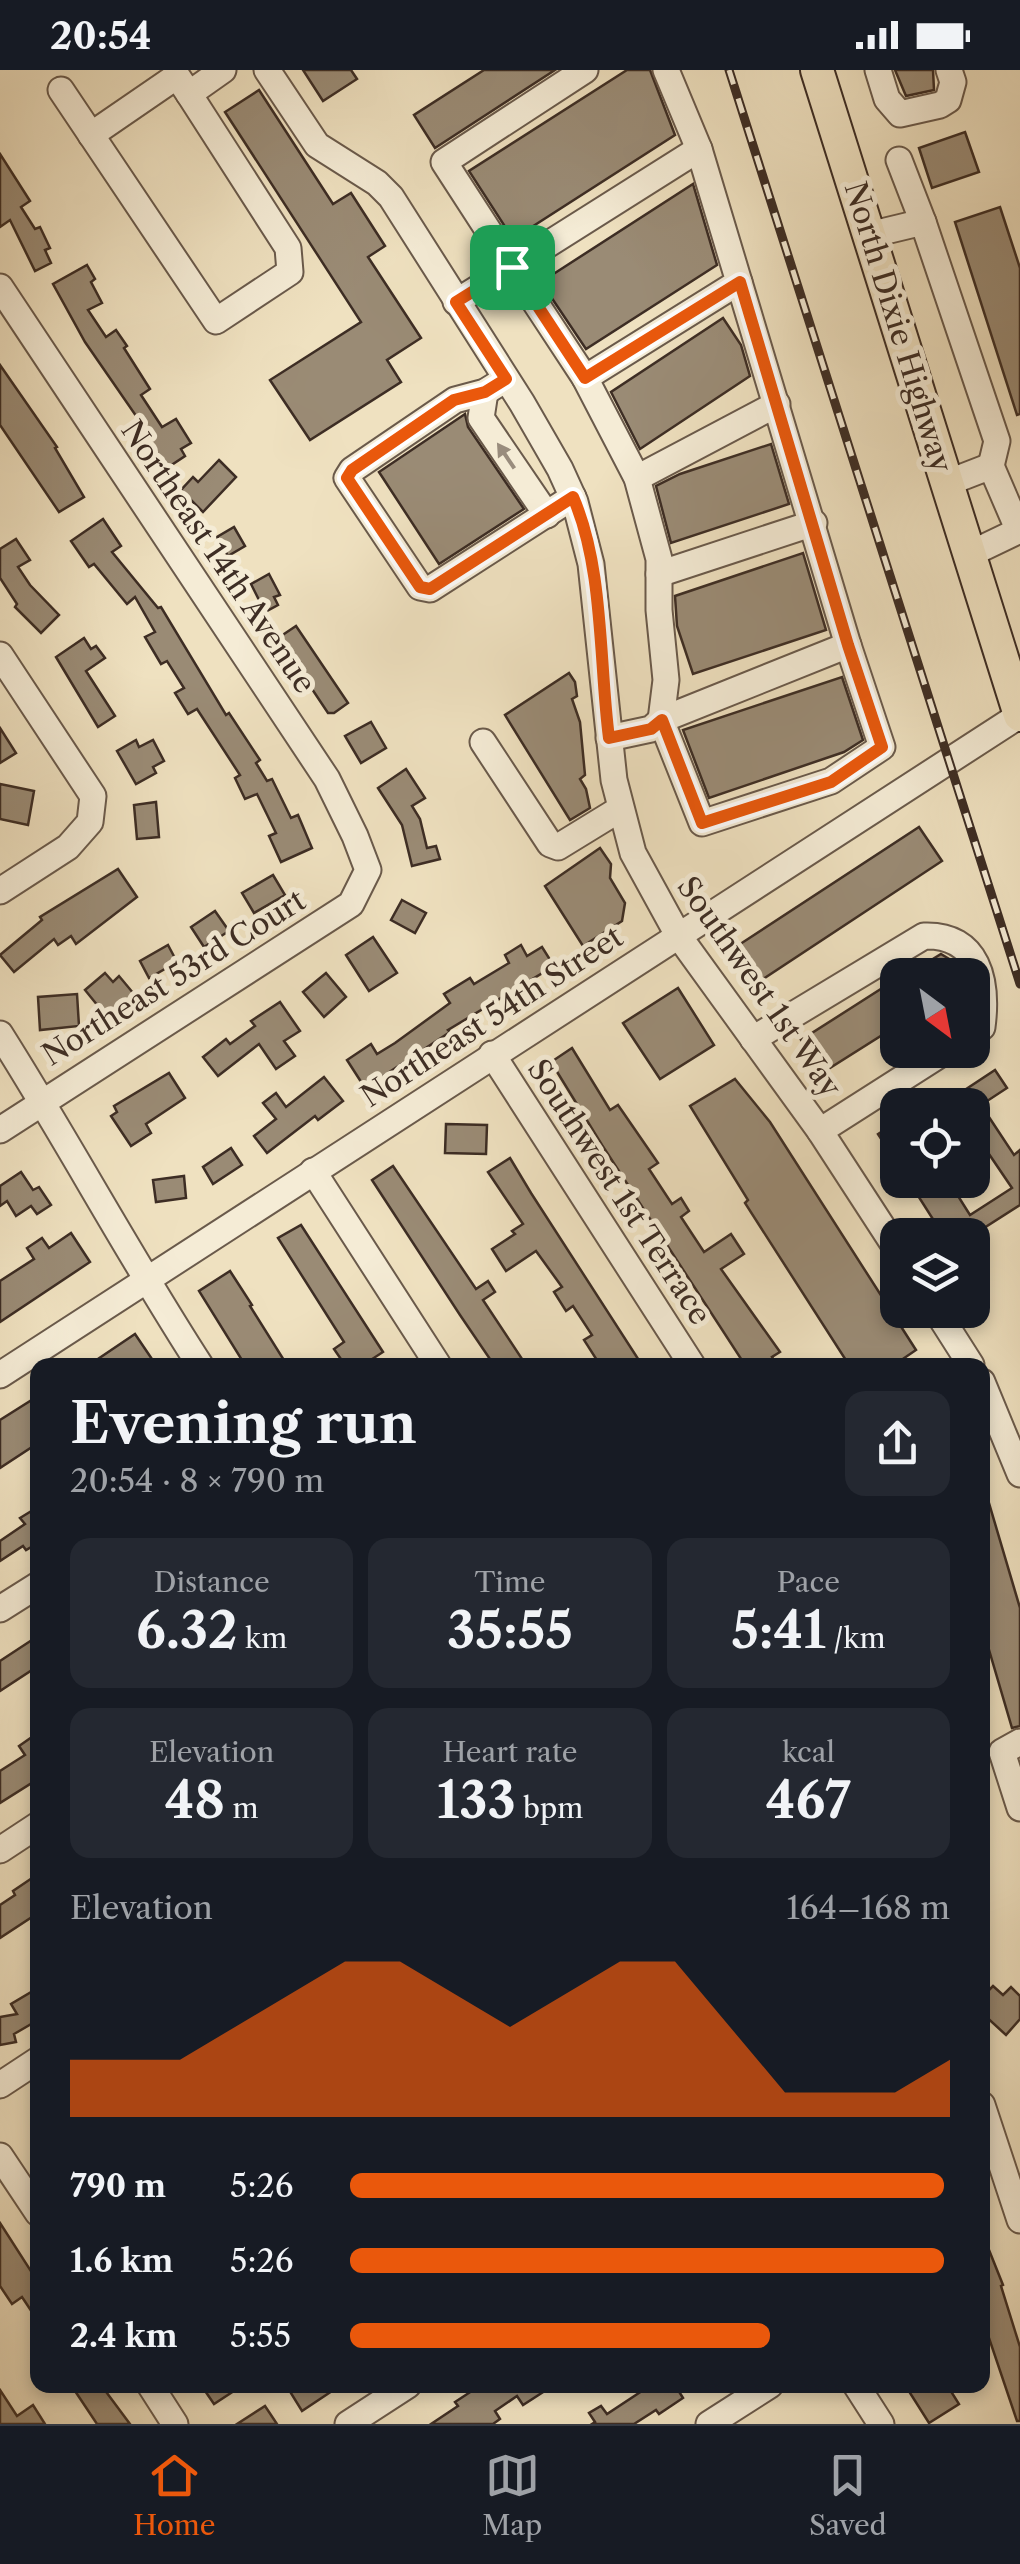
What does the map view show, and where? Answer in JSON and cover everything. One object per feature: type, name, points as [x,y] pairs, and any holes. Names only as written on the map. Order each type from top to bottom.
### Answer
[{"type":"main road","name":"North Dixie Highway","points":[[817,70],[1020,715]]},
{"type":"street","points":[[91,135],[183,80],[223,70]]},
{"type":"street","name":"Southwest 1st Way","points":[[267,70],[317,145],[377,183],[390,197],[456,302],[495,386],[560,468],[585,530],[609,738],[620,808],[633,853],[678,935],[820,1131],[880,1223]]},
{"type":"street","points":[[585,70],[444,162],[585,378],[637,478],[659,559],[666,680],[662,720],[702,823],[831,782],[882,747],[698,149],[666,70]]},
{"type":"street","points":[[878,70],[887,99],[900,114],[948,100],[953,82],[949,70]]},
{"type":"street","points":[[61,90],[216,321],[290,272],[288,248],[183,80]]},
{"type":"street","points":[[456,302],[698,149]]},
{"type":"street","points":[[899,160],[997,441],[991,466],[1019,530],[974,569]]},
{"type":"street","points":[[869,235],[923,222]]},
{"type":"street","points":[[585,378],[740,282]]},
{"type":"street","name":"Northeast 14th Avenue","points":[[0,287],[326,779],[356,836],[368,870]]},
{"type":"street","points":[[495,386],[481,418],[547,515]]},
{"type":"street","points":[[495,386],[454,400],[352,470],[347,478],[420,587],[430,589],[573,497]]},
{"type":"street","points":[[637,478],[777,404]]},
{"type":"street","points":[[947,483],[991,466]]},
{"type":"street","points":[[659,574],[814,523]]},
{"type":"street","points":[[609,738],[651,729],[662,720],[848,645]]},
{"type":"street","points":[[0,655],[93,796],[90,822],[68,847],[0,892]]},
{"type":"street","name":"Northeast 54th Street","points":[[0,1375],[140,1273],[313,1171],[1020,715]]},
{"type":"street","points":[[483,742],[550,844],[558,847],[620,808]]},
{"type":"street","name":"Northeast 53rd Court","points":[[0,1130],[351,904],[368,870]]},
{"type":"street","points":[[887,958],[924,936],[946,935],[966,948],[972,958]]},
{"type":"street","points":[[753,1039],[880,963]]},
{"type":"street","points":[[0,1034],[140,1273],[195,1358]]},
{"type":"street","name":"Southwest 1st Terrace","points":[[492,1054],[687,1358]]},
{"type":"street","points":[[820,1131],[919,1068]]},
{"type":"street","points":[[313,1171],[433,1358]]},
{"type":"street","points":[[947,1328],[967,1358]]},
{"type":"street","points":[[990,1401],[1020,1474]]},
{"type":"street","points":[[0,1609],[30,1589]]},
{"type":"street","points":[[1020,1742],[1002,1752],[1020,1808]]},
{"type":"street","points":[[0,1850],[30,1830]]},
{"type":"street","points":[[0,2085],[30,2065]]},
{"type":"street","points":[[990,2129],[1020,2220]]},
{"type":"street","points":[[0,2156],[30,2201]]},
{"type":"street","points":[[155,2393],[175,2424]]},
{"type":"street","points":[[348,2424],[389,2393]]},
{"type":"street","points":[[709,2424],[757,2393]]},
{"type":"street","points":[[861,2393],[882,2424]]},
{"type":"building","points":[[303,70],[351,70],[357,79],[323,101]]},
{"type":"building","points":[[484,70],[555,70],[435,148],[414,115]]},
{"type":"building","points":[[627,70],[650,70],[675,135],[513,239],[469,171]]},
{"type":"building","points":[[895,70],[933,70],[934,90],[906,96]]},
{"type":"building","points":[[259,90],[333,204],[351,193],[385,246],[368,257],[421,338],[387,360],[401,382],[310,440],[270,380],[361,322],[225,112]]},
{"type":"building","points":[[965,132],[979,172],[932,188],[919,148]]},
{"type":"building","points":[[0,154],[30,201],[21,207],[35,229],[40,227],[50,248],[45,250],[51,263],[35,271],[10,220],[0,227]]},
{"type":"building","points":[[693,184],[717,265],[586,349],[541,282]]},
{"type":"building","points":[[1000,207],[1020,268],[1017,415],[955,222]]},
{"type":"building","points":[[87,265],[102,303],[88,310],[106,337],[116,330],[127,346],[124,348],[150,389],[141,395],[162,427],[176,419],[191,443],[181,449],[185,456],[167,468],[147,437],[150,436],[85,342],[53,284]]},
{"type":"building","points":[[723,318],[741,345],[750,376],[640,449],[611,392]]},
{"type":"building","points":[[0,365],[57,447],[84,497],[59,512],[0,425]]},
{"type":"building","points":[[465,414],[468,427],[524,509],[439,564],[379,472]]},
{"type":"building","points":[[771,444],[789,504],[671,543],[656,486],[680,474]]},
{"type":"building","points":[[219,460],[236,477],[203,512],[181,490],[193,477],[198,482]]},
{"type":"building","points":[[103,519],[121,546],[112,552],[161,607],[226,715],[229,713],[260,760],[256,763],[267,781],[272,779],[291,818],[298,815],[312,848],[281,862],[269,836],[276,833],[257,794],[245,799],[235,778],[240,775],[197,709],[188,714],[175,693],[184,688],[167,661],[161,664],[145,637],[155,632],[135,597],[127,604],[94,564],[89,567],[71,541]]},
{"type":"building","points":[[234,527],[245,546],[228,556],[217,537]]},
{"type":"building","points":[[16,539],[30,560],[18,567],[59,615],[41,633],[15,607],[17,604],[0,578],[0,549]]},
{"type":"building","points":[[803,553],[826,630],[693,674],[677,626],[675,596]]},
{"type":"building","points":[[269,574],[280,595],[274,597],[278,605],[265,612],[251,584]]},
{"type":"building","points":[[296,626],[348,703],[334,713],[328,713],[278,638]]},
{"type":"building","points":[[84,638],[91,649],[96,646],[105,658],[86,671],[115,716],[98,727],[56,657]]},
{"type":"building","points":[[569,673],[575,682],[577,696],[572,699],[580,722],[585,775],[580,779],[590,808],[570,820],[505,715]]},
{"type":"building","points":[[842,677],[863,740],[844,752],[709,798],[683,730]]},
{"type":"building","points":[[371,722],[386,748],[361,763],[345,736]]},
{"type":"building","points":[[0,728],[16,753],[0,763]]},
{"type":"building","points":[[136,740],[139,747],[153,740],[164,761],[153,767],[156,773],[136,784],[117,751]]},
{"type":"building","points":[[406,769],[425,798],[412,806],[420,819],[427,848],[436,846],[440,859],[412,866],[402,825],[378,788]]},
{"type":"building","points":[[0,784],[34,791],[28,825],[0,819]]},
{"type":"building","points":[[156,802],[159,837],[137,839],[134,805]]},
{"type":"building","points":[[919,827],[942,861],[754,985],[731,950]]},
{"type":"building","points":[[600,848],[611,864],[610,878],[625,903],[622,921],[583,946],[545,886]]},
{"type":"building","points":[[118,869],[137,897],[76,944],[71,936],[58,945],[54,939],[14,972],[0,955],[42,920],[40,917]]},
{"type":"building","points":[[273,875],[285,895],[254,913],[242,893]]},
{"type":"building","points":[[402,900],[426,913],[415,933],[391,920]]},
{"type":"building","points":[[215,911],[229,931],[204,947],[191,927]]},
{"type":"building","points":[[373,937],[397,973],[369,991],[346,955]]},
{"type":"building","points":[[168,945],[177,962],[149,978],[140,961]]},
{"type":"building","points":[[521,945],[527,956],[542,947],[554,966],[448,1030],[365,1088],[347,1060],[371,1044],[377,1054],[395,1043],[450,1003],[444,994],[470,978],[474,984],[509,963],[505,955]]},
{"type":"building","points":[[105,973],[113,982],[119,976],[134,994],[107,1017],[85,990]]},
{"type":"building","points":[[326,973],[346,997],[324,1017],[303,992]]},
{"type":"building","points":[[678,988],[714,1045],[660,1079],[623,1023]]},
{"type":"building","points":[[880,990],[880,1036],[822,1073],[801,1040]]},
{"type":"building","points":[[77,994],[79,1026],[40,1030],[38,997]]},
{"type":"building","points":[[280,1002],[300,1031],[284,1041],[295,1056],[276,1069],[259,1044],[218,1076],[203,1057],[226,1039],[230,1044],[255,1026],[251,1021]]},
{"type":"building","points":[[572,1048],[610,1110],[618,1105],[658,1163],[649,1169],[672,1204],[681,1198],[689,1211],[681,1217],[704,1252],[731,1234],[744,1254],[721,1269],[780,1352],[773,1358],[740,1358],[551,1062]]},
{"type":"building","points":[[995,1070],[1007,1088],[990,1099],[990,1088],[968,1088]]},
{"type":"building","points":[[169,1073],[185,1098],[146,1124],[151,1133],[131,1146],[111,1116],[117,1112],[114,1106]]},
{"type":"building","points":[[324,1077],[343,1101],[318,1120],[315,1116],[267,1153],[254,1136],[276,1119],[263,1103],[276,1093],[286,1107]]},
{"type":"building","points":[[735,1079],[770,1122],[880,1294],[880,1328],[902,1328],[916,1350],[904,1358],[845,1358],[745,1203],[748,1200],[690,1106]]},
{"type":"building","points":[[990,1119],[1014,1155],[1020,1150],[1020,1205],[990,1224],[990,1218],[932,1218],[919,1198],[959,1198],[970,1215],[1012,1188],[990,1156]]},
{"type":"building","points":[[446,1124],[487,1125],[486,1154],[445,1153]]},
{"type":"building","points":[[231,1148],[242,1165],[213,1184],[203,1167]]},
{"type":"building","points":[[510,1158],[637,1358],[596,1358],[584,1340],[592,1335],[573,1306],[566,1311],[554,1292],[562,1287],[536,1251],[506,1271],[492,1249],[523,1224],[488,1172]]},
{"type":"building","points":[[393,1166],[476,1289],[488,1281],[495,1292],[483,1300],[521,1358],[489,1358],[372,1180]]},
{"type":"building","points":[[21,1172],[33,1190],[39,1187],[51,1205],[37,1214],[31,1206],[16,1216],[7,1201],[0,1206],[0,1186]]},
{"type":"building","points":[[184,1176],[186,1198],[156,1202],[153,1180]]},
{"type":"building","points":[[301,1225],[383,1352],[374,1358],[340,1358],[334,1349],[344,1342],[278,1238]]},
{"type":"building","points":[[71,1233],[90,1262],[0,1322],[0,1281],[34,1259],[27,1248],[42,1238],[49,1248]]},
{"type":"building","points":[[230,1271],[283,1358],[241,1358],[199,1291]]},
{"type":"building","points":[[135,1334],[151,1358],[99,1358]]},
{"type":"building","points":[[30,1401],[30,1448],[0,1468],[0,1420]]},
{"type":"building","points":[[990,1507],[1020,1608],[1020,1726],[1012,1728],[990,1653]]},
{"type":"building","points":[[30,1512],[30,1548],[26,1550],[23,1546],[0,1561],[0,1541],[25,1524],[20,1518]]},
{"type":"building","points":[[30,1641],[30,1671],[0,1691],[0,1661]]},
{"type":"building","points":[[30,1738],[30,1784],[0,1803],[0,1771],[25,1755],[19,1746]]},
{"type":"building","points":[[30,1879],[30,1918],[0,1938],[0,1905],[15,1895],[13,1891]]},
{"type":"building","points":[[993,1986],[1003,1995],[1011,1987],[1020,1996],[1020,2019],[1006,2035],[990,2020]]},
{"type":"building","points":[[30,1993],[30,2025],[14,2034],[16,2042],[0,2045],[0,2017],[17,2014],[11,2004]]},
{"type":"building","points":[[0,2223],[30,2270],[30,2309],[22,2297],[12,2304],[0,2286]]},
{"type":"building","points":[[990,2252],[1020,2347],[1017,2421],[990,2341]]},
{"type":"building","points":[[0,2390],[17,2416],[33,2405],[45,2424],[0,2424]]},
{"type":"building","points":[[76,2393],[107,2393],[130,2424],[97,2424]]},
{"type":"building","points":[[206,2393],[231,2393],[214,2404]]},
{"type":"building","points":[[291,2393],[329,2393],[302,2411]]},
{"type":"building","points":[[469,2393],[542,2393],[523,2405],[517,2396],[495,2411],[500,2419],[493,2424],[431,2424],[458,2406],[455,2402]]},
{"type":"building","points":[[639,2393],[680,2393],[683,2398],[634,2424],[592,2424],[595,2422],[589,2413],[601,2406],[607,2414]]},
{"type":"building","points":[[910,2393],[952,2393],[959,2404],[929,2423]]},
{"type":"building","points":[[265,2406],[277,2424],[237,2424]]},
{"type":"railway","points":[[729,70],[1020,984]]},
{"type":"route","points":[[512,267],[585,378],[740,282],[882,747],[831,782],[702,823],[662,720],[651,729],[609,738],[591,564],[585,530],[573,497],[430,589],[420,587],[347,478],[352,470],[454,400],[485,392],[506,379],[456,302],[512,267]]}]
